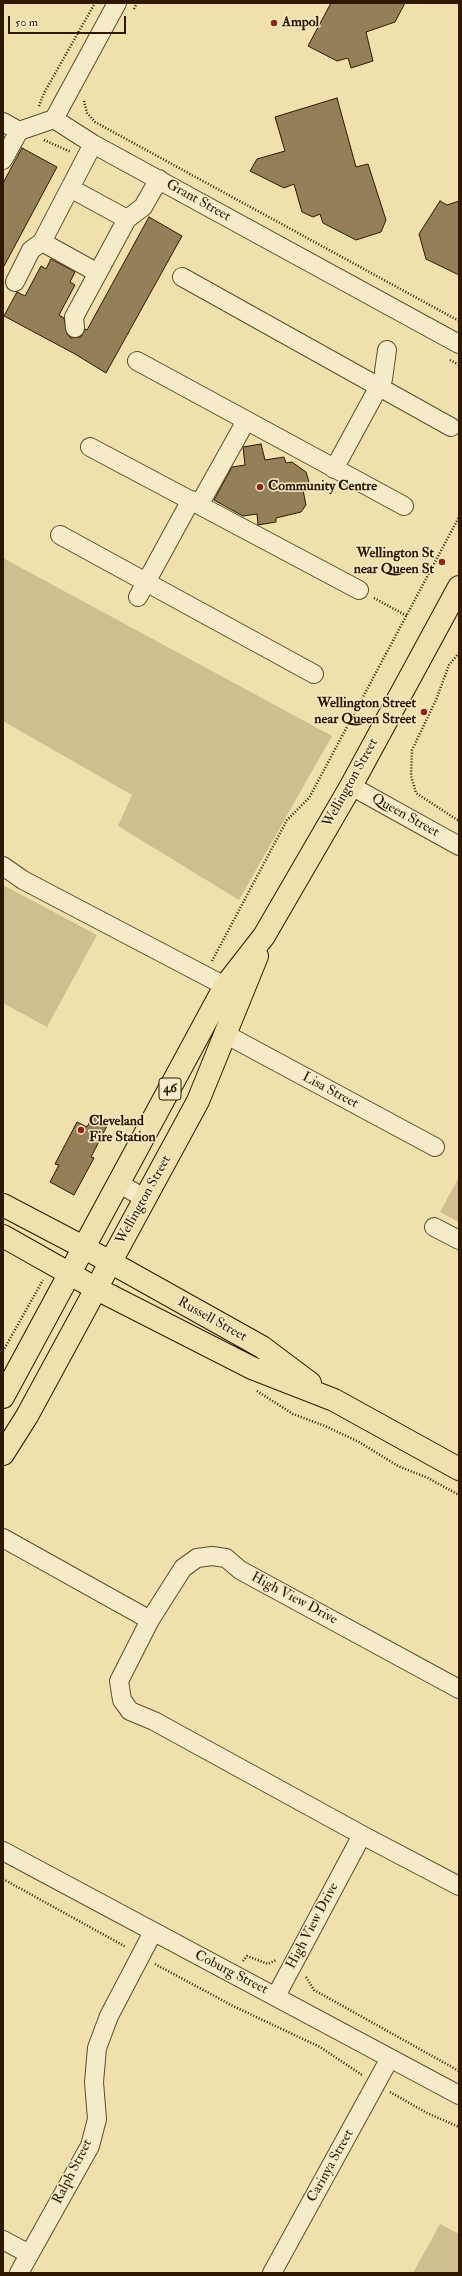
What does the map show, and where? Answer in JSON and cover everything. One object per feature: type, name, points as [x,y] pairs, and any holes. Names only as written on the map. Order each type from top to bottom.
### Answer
[{"type":"main road","name":"Wellington Street","points":[[3,1398],[71,1275],[225,986],[264,936],[351,786],[459,587]]},
{"type":"main road","name":"Wellington Street","points":[[3,1454],[27,1416],[109,1262],[198,1101],[264,936]]},
{"type":"main road","name":"Russell Street","points":[[3,1206],[85,1248],[262,1347],[334,1400],[459,1469]]},
{"type":"main road","name":"Russell Street","points":[[3,1236],[95,1288],[252,1368],[334,1400]]},
{"type":"street","points":[[3,122],[19,130],[54,120],[125,6]]},
{"type":"street","name":"Grant Street","points":[[54,120],[94,144],[459,344]]},
{"type":"street","points":[[3,160],[19,130]]},
{"type":"street","points":[[15,282],[31,250],[42,242],[94,144]]},
{"type":"street","points":[[75,328],[74,317],[126,219],[143,208],[159,179]]},
{"type":"street","points":[[70,188],[126,219]]},
{"type":"street","points":[[42,242],[98,273]]},
{"type":"street","points":[[182,277],[451,427]]},
{"type":"street","points":[[334,468],[383,379],[387,350]]},
{"type":"street","points":[[137,361],[404,506]]},
{"type":"street","points":[[141,589],[246,420]]},
{"type":"street","points":[[90,447],[359,590]]},
{"type":"street","points":[[60,535],[141,589],[314,674]]},
{"type":"street","name":"Queen Street","points":[[351,786],[459,846]]},
{"type":"street","points":[[3,866],[23,880],[225,986]]},
{"type":"street","points":[[3,876],[23,880]]},
{"type":"street","name":"Lisa Street","points":[[225,1034],[435,1147]]},
{"type":"street","points":[[120,1184],[144,1198]]},
{"type":"street","points":[[434,1227],[459,1240]]},
{"type":"street","points":[[3,1538],[150,1620]]},
{"type":"street","name":"High View Drive","points":[[459,1689],[240,1570],[226,1558],[212,1556],[197,1558],[183,1568],[150,1620],[119,1681],[122,1700],[130,1712],[154,1721],[362,1835],[459,1886]]},
{"type":"street","name":"High View Drive","points":[[276,1996],[362,1835]]},
{"type":"street","name":"Coburg Street","points":[[3,1851],[459,2095]]},
{"type":"street","name":"Ralph Street","points":[[19,2273],[90,2146],[97,2119],[94,2082],[96,2048],[109,2016],[153,1932]]},
{"type":"street","name":"Carinya Street","points":[[272,2273],[390,2058]]},
{"type":"street","points":[[3,2240],[29,2254]]},
{"type":"path","points":[[125,6],[137,3]]},
{"type":"path","points":[[86,98],[83,104],[87,113],[95,122],[459,321]]},
{"type":"path","points":[[204,975],[287,820],[309,798],[459,517]]},
{"type":"path","points":[[359,590],[406,616]]},
{"type":"path","points":[[459,653],[449,665],[436,700],[412,750],[411,776],[416,793],[459,821]]},
{"type":"path","points":[[3,1351],[42,1281]]},
{"type":"path","points":[[253,1388],[293,1414],[325,1426],[359,1442],[398,1466],[428,1478],[459,1495]]},
{"type":"path","points":[[3,1879],[131,1950]]},
{"type":"path","points":[[243,1960],[247,1956],[268,1964],[281,1958],[294,1963],[304,1971],[306,1981],[314,1990],[459,2071]]},
{"type":"path","points":[[150,1961],[233,2006],[320,2047],[364,2077]]},
{"type":"path","points":[[387,2090],[427,2113],[459,2127]]},
{"type":"shaded area","points":[[3,558],[332,736],[239,900],[118,826],[132,795],[3,721]]},
{"type":"shaded area","points":[[3,885],[97,935],[47,1027],[3,1003]]},
{"type":"shaded area","points":[[459,1177],[459,1222],[440,1212]]},
{"type":"shaded area","points":[[440,2224],[459,2234],[459,2273],[413,2273]]},
{"type":"building","points":[[331,3],[405,3],[395,22],[366,32],[373,61],[351,68],[348,58],[337,61],[308,46]]},
{"type":"building","points":[[337,98],[356,167],[368,164],[386,220],[381,232],[356,240],[323,223],[320,214],[313,217],[302,212],[294,184],[284,188],[250,171],[257,159],[285,151],[275,117]]},
{"type":"building","points":[[22,148],[57,167],[3,268],[3,183]]},
{"type":"building","points":[[440,201],[447,205],[459,201],[459,275],[426,259],[419,234]]},
{"type":"building","points":[[149,217],[182,236],[106,373],[75,354],[4,316],[17,292],[25,296],[41,266],[46,269],[51,259],[75,272],[70,282],[75,285],[59,315],[64,318],[67,334],[71,338],[81,337],[85,329],[87,330]]},
{"type":"building","name":"Community Centre","points":[[261,444],[265,460],[284,457],[286,463],[292,462],[306,472],[309,482],[303,490],[306,505],[301,512],[276,518],[276,522],[258,525],[257,514],[243,516],[214,500],[232,467],[245,465],[243,447]]},
{"type":"building","points":[[94,1114],[109,1122],[91,1157],[94,1158],[74,1195],[50,1182],[59,1165],[55,1164],[77,1122],[87,1127]]},
{"type":"place","name":"Ampol","points":[[274,23]]},
{"type":"place","name":"Community Centre","points":[[260,487]]},
{"type":"place","name":"Wellington St near Queen St","points":[[442,562]]},
{"type":"place","name":"Wellington Street near Queen Street","points":[[424,712]]},
{"type":"place","name":"Cleveland Fire Station","points":[[81,1130]]}]
